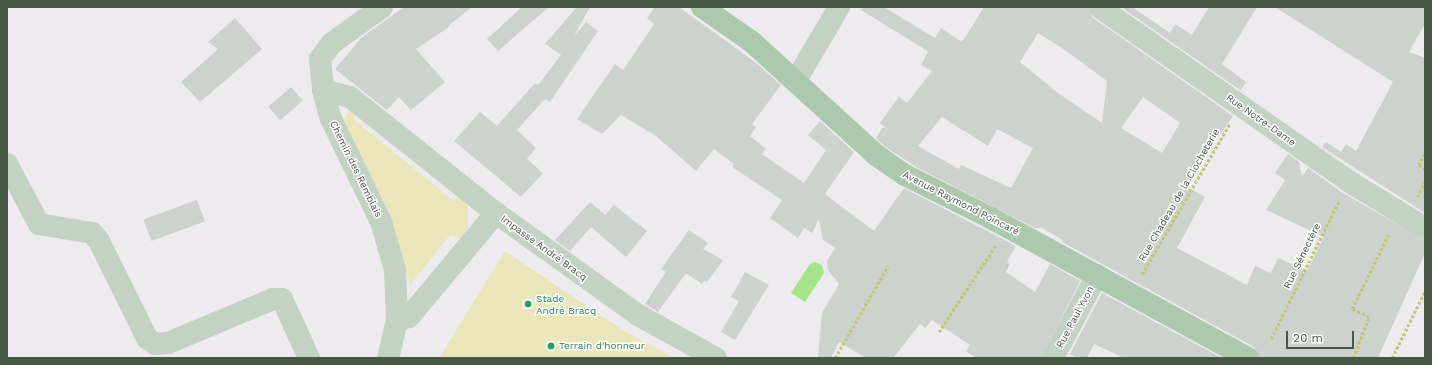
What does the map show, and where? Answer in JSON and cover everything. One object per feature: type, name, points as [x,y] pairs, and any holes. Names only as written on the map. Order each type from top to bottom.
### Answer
[{"type":"main road","name":"Avenue Raymond Poincaré","points":[[702,7],[752,42],[796,80],[876,155],[905,175],[1008,227],[1248,358]]},
{"type":"street","name":"Chemin des Remblais","points":[[382,7],[328,48],[320,59],[323,90],[331,119],[381,222],[395,270],[397,320],[388,358]]},
{"type":"street","points":[[796,80],[839,7]]},
{"type":"street","name":"Rue Notre-Dame","points":[[1099,7],[1350,182],[1425,228]]},
{"type":"street","name":"Impasse André Bracq","points":[[323,90],[350,98],[496,213],[638,315],[716,358]]},
{"type":"street","points":[[7,164],[39,224],[92,233],[99,241],[147,338],[155,344],[168,342],[273,299],[282,299],[309,358]]},
{"type":"street","name":"Impasse André Bracq","points":[[397,320],[409,317],[496,213]]},
{"type":"street","name":"Rue Paul Yvon","points":[[1053,358],[1097,275]]},
{"type":"path","name":"Rue Chadeau de la Clocheterie","points":[[1131,293],[1240,105]]},
{"type":"path","points":[[1425,154],[1420,165],[1425,169]]},
{"type":"path","name":"Rue Sénectère","points":[[1271,339],[1307,264],[1350,182]]},
{"type":"path","points":[[1353,358],[1369,317],[1352,309],[1399,212]]},
{"type":"path","points":[[939,332],[1008,227]]},
{"type":"path","points":[[835,358],[888,266]]},
{"type":"path","points":[[1392,358],[1425,291]]},
{"type":"shaded area","points":[[350,111],[357,113],[353,119],[454,201],[459,194],[468,205],[468,228],[462,239],[450,235],[410,285],[405,268],[342,121]]},
{"type":"shaded area","name":"Stade André Bracq","points":[[505,251],[621,329],[674,358],[439,358]]},
{"type":"shaded area","points":[[815,262],[822,265],[824,273],[805,302],[791,293],[810,264]]},
{"type":"building","points":[[404,7],[472,7],[448,26],[449,27],[416,49],[445,82],[411,110],[399,97],[387,110],[335,69],[362,37]]},
{"type":"building","points":[[522,7],[549,7],[498,51],[487,39]]},
{"type":"building","points":[[577,7],[590,7],[574,36],[586,22],[598,31],[550,102],[545,99],[517,130],[536,148],[527,159],[543,173],[521,197],[454,141],[480,112],[497,126],[535,83],[538,85],[561,55],[545,44]]},
{"type":"building","points":[[655,7],[679,7],[755,62],[781,85],[752,124],[756,127],[750,136],[766,149],[762,154],[804,183],[826,150],[808,135],[820,121],[854,152],[825,194],[874,231],[904,188],[1016,246],[1007,262],[1010,264],[1006,272],[1035,292],[1050,264],[1080,281],[1041,358],[976,358],[966,351],[970,345],[932,320],[925,328],[920,324],[893,358],[866,358],[839,342],[831,358],[818,358],[822,313],[839,284],[828,270],[827,261],[835,248],[823,240],[819,219],[812,233],[804,228],[798,238],[770,218],[782,200],[732,167],[734,164],[714,149],[696,171],[656,136],[621,115],[602,134],[577,119],[615,64],[623,70],[654,24],[647,18]]},
{"type":"building","points":[[863,7],[884,7],[935,38],[941,28],[962,42],[984,7],[1087,7],[1092,17],[1233,116],[1199,165],[1189,188],[1205,197],[1177,248],[1247,285],[1255,266],[1271,273],[1278,258],[1307,271],[1324,237],[1266,210],[1285,180],[1275,173],[1288,154],[1299,162],[1302,177],[1308,168],[1343,193],[1425,240],[1425,253],[1378,358],[1260,358],[1254,347],[1062,242],[1063,240],[1042,228],[1035,228],[918,168],[884,146],[876,138],[883,127],[888,129],[880,123],[899,97],[907,103],[932,71],[921,65],[928,52],[926,50],[861,10]],"holes":[[[1038,33],[1062,48],[1107,81],[1102,123],[1058,93],[1020,62]],[[1143,97],[1180,123],[1162,153],[1121,128]],[[942,117],[988,146],[997,129],[1033,148],[1011,188],[961,165],[959,169],[918,146]]]},
{"type":"building","points":[[1121,7],[1132,7],[1170,33],[1175,24],[1192,35],[1209,7],[1257,7],[1222,64],[1246,82],[1241,90],[1250,97]]},
{"type":"building","points":[[1275,7],[1425,7],[1425,24],[1409,52],[1425,58],[1425,213],[1322,147],[1326,142],[1341,152],[1346,144],[1356,151],[1393,82]]},
{"type":"building","points":[[235,18],[262,49],[200,102],[181,82],[218,49],[208,42]]},
{"type":"building","points":[[291,87],[303,101],[280,120],[268,107]]},
{"type":"building","points":[[197,200],[205,222],[151,241],[143,219]]},
{"type":"building","points":[[590,202],[605,215],[614,205],[647,231],[626,257],[591,227],[570,251],[555,240]]},
{"type":"building","points":[[689,230],[708,243],[703,249],[723,260],[707,282],[704,281],[702,284],[686,273],[658,312],[645,304],[666,272],[661,269]]},
{"type":"building","points":[[745,272],[769,285],[735,340],[721,332],[739,301],[731,297]]},
{"type":"building","points":[[1102,293],[1222,358],[1124,358],[1094,344],[1087,358],[1078,358],[1070,354]]},
{"type":"place","name":"Stade André Bracq","points":[[528,304]]},
{"type":"place","name":"Terrain d'honneur","points":[[551,346]]}]
